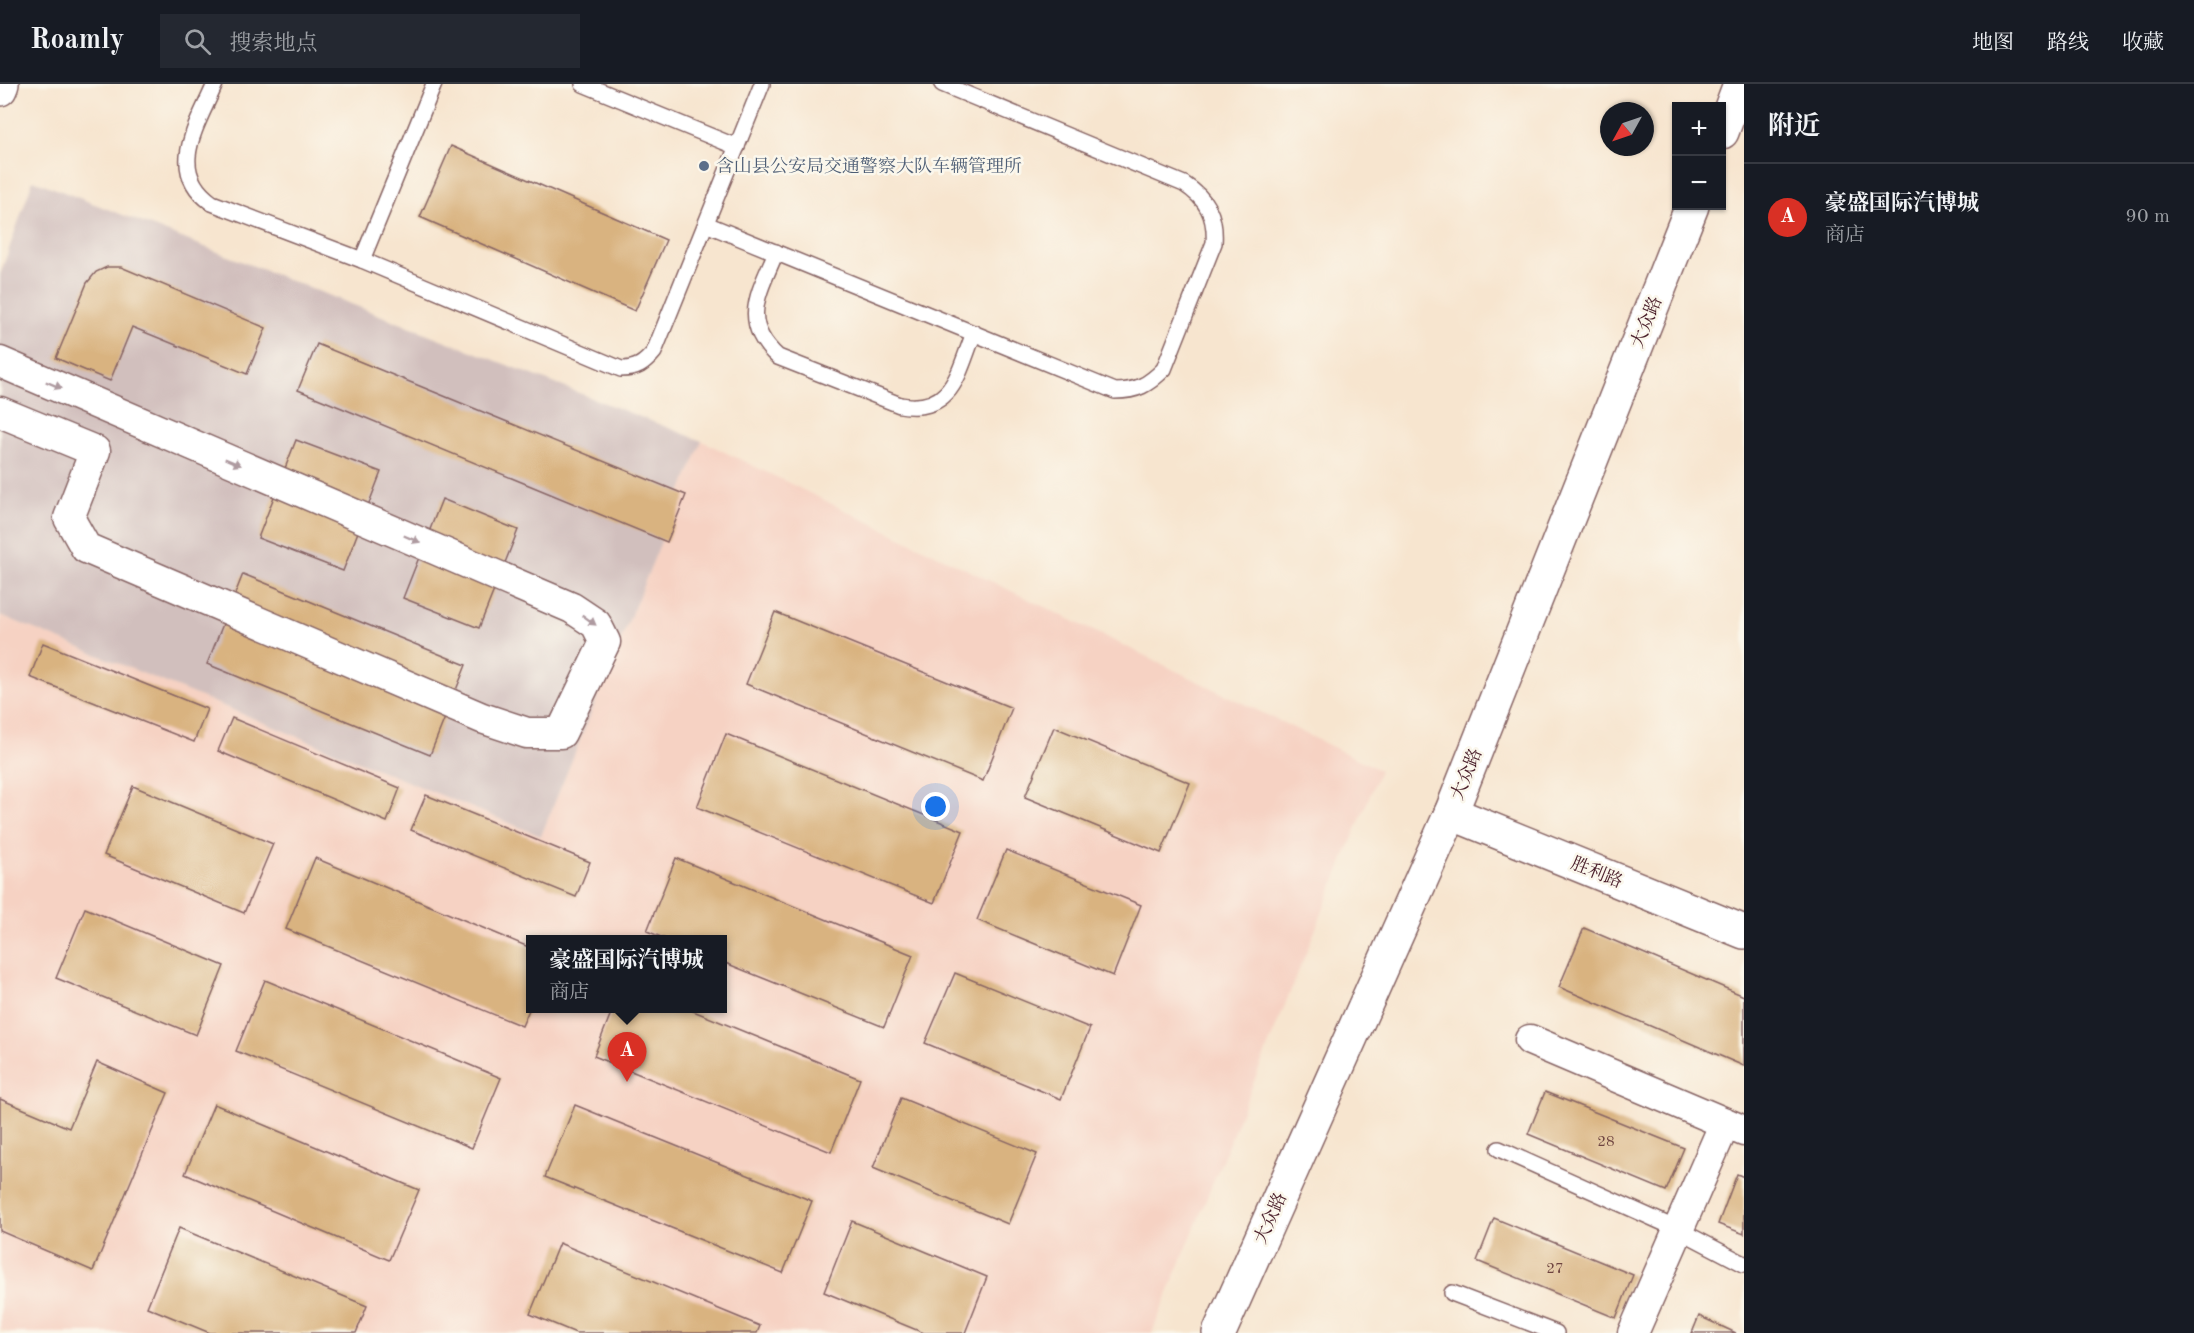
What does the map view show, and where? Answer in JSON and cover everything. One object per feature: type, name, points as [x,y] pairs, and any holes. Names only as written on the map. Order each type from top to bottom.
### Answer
[{"type":"main road","points":[[0,89],[2,84]]},
{"type":"main road","points":[[1726,121],[1740,84]]},
{"type":"main road","name":"大众路","points":[[1219,1333],[1451,813],[1690,210]]},
{"type":"main road","name":"胜利路","points":[[1451,813],[1744,932]]},
{"type":"street","points":[[0,362],[572,608],[596,624],[605,642],[561,733],[527,733],[482,718],[86,548],[69,518],[95,451],[0,412]]},
{"type":"street","points":[[1530,1040],[1735,1127],[1677,1229],[1633,1333]]},
{"type":"lane","points":[[215,84],[188,149],[186,166],[188,175],[200,194],[212,203],[362,260],[621,369],[633,369],[644,363],[654,352],[762,84]]},
{"type":"lane","points":[[362,260],[434,84]]},
{"type":"lane","points":[[583,84],[737,147]]},
{"type":"lane","points":[[706,224],[1115,391],[1133,391],[1150,384],[1164,369],[1214,243],[1215,226],[1210,209],[1198,193],[1184,184],[942,84]]},
{"type":"lane","points":[[776,252],[758,297],[754,316],[756,330],[764,345],[778,357],[900,405],[917,408],[931,405],[944,397],[952,386],[974,333]]},
{"type":"lane","points":[[1499,1149],[1677,1229],[1744,1264]]},
{"type":"lane","points":[[1452,1293],[1556,1333]]},
{"type":"shaded area","points":[[33,180],[702,441],[541,836],[0,615],[0,275]]},
{"type":"shaded area","points":[[702,441],[1380,770],[1152,1333],[10,1333],[0,1329],[0,615],[541,836]]},
{"type":"building","points":[[451,146],[666,240],[635,311],[420,217]]},
{"type":"building","points":[[107,267],[121,267],[266,328],[247,374],[132,327],[110,381],[56,358],[87,283],[96,272]]},
{"type":"building","points":[[317,344],[686,495],[667,542],[298,390]]},
{"type":"building","points":[[296,440],[381,472],[343,571],[258,538]]},
{"type":"building","points":[[442,499],[518,530],[479,628],[403,598]]},
{"type":"building","points":[[243,574],[466,665],[430,755],[207,664]]},
{"type":"building","points":[[775,612],[1012,708],[983,781],[746,684]]},
{"type":"building","points":[[43,643],[207,709],[194,742],[30,677]]},
{"type":"building","points":[[232,718],[400,788],[387,822],[218,751]]},
{"type":"building","points":[[1054,727],[1190,783],[1161,853],[1025,797]]},
{"type":"building","points":[[726,734],[963,831],[934,903],[697,807]]},
{"type":"building","points":[[133,786],[273,844],[244,913],[104,855]]},
{"type":"building","points":[[426,795],[590,862],[576,897],[411,830]]},
{"type":"building","points":[[1006,850],[1141,905],[1113,976],[977,920]]},
{"type":"building","points":[[315,858],[526,946],[528,1013],[522,1026],[286,929]]},
{"type":"building","points":[[676,858],[913,955],[884,1027],[727,964],[727,935],[656,935],[647,931]]},
{"type":"building","points":[[85,908],[224,966],[196,1035],[56,978]]},
{"type":"building","points":[[1584,928],[1744,996],[1744,1066],[1559,987]]},
{"type":"building","points":[[955,973],[1090,1028],[1061,1099],[925,1043]]},
{"type":"building","points":[[265,980],[501,1078],[472,1148],[236,1051]]},
{"type":"building","points":[[611,1013],[698,1013],[860,1079],[831,1152],[594,1056]]},
{"type":"building","points":[[97,1062],[168,1093],[93,1271],[0,1231],[0,1099],[69,1128]]},
{"type":"building","points":[[1545,1092],[1684,1148],[1666,1191],[1528,1134]]},
{"type":"building","points":[[901,1098],[1037,1154],[1008,1224],[873,1168]]},
{"type":"building","points":[[214,1104],[419,1190],[389,1260],[185,1174]]},
{"type":"building","points":[[575,1105],[812,1201],[783,1273],[545,1177]]},
{"type":"building","points":[[1737,1174],[1744,1177],[1744,1234],[1718,1224]]},
{"type":"building","points":[[1494,1218],[1633,1275],[1616,1318],[1477,1261]]},
{"type":"building","points":[[852,1221],[987,1277],[965,1333],[924,1333],[824,1292]]},
{"type":"building","points":[[179,1228],[367,1306],[356,1333],[210,1333],[147,1307]]},
{"type":"building","points":[[559,1243],[760,1326],[757,1333],[576,1333],[530,1314]]},
{"type":"building","points":[[1699,1316],[1736,1333],[1692,1333]]},
{"type":"place","name":"含山县公安局交通警察大队车辆管理所","points":[[704,166]]},
{"type":"place","name":"豪盛国际汽博城","points":[[627,1082]]}]
